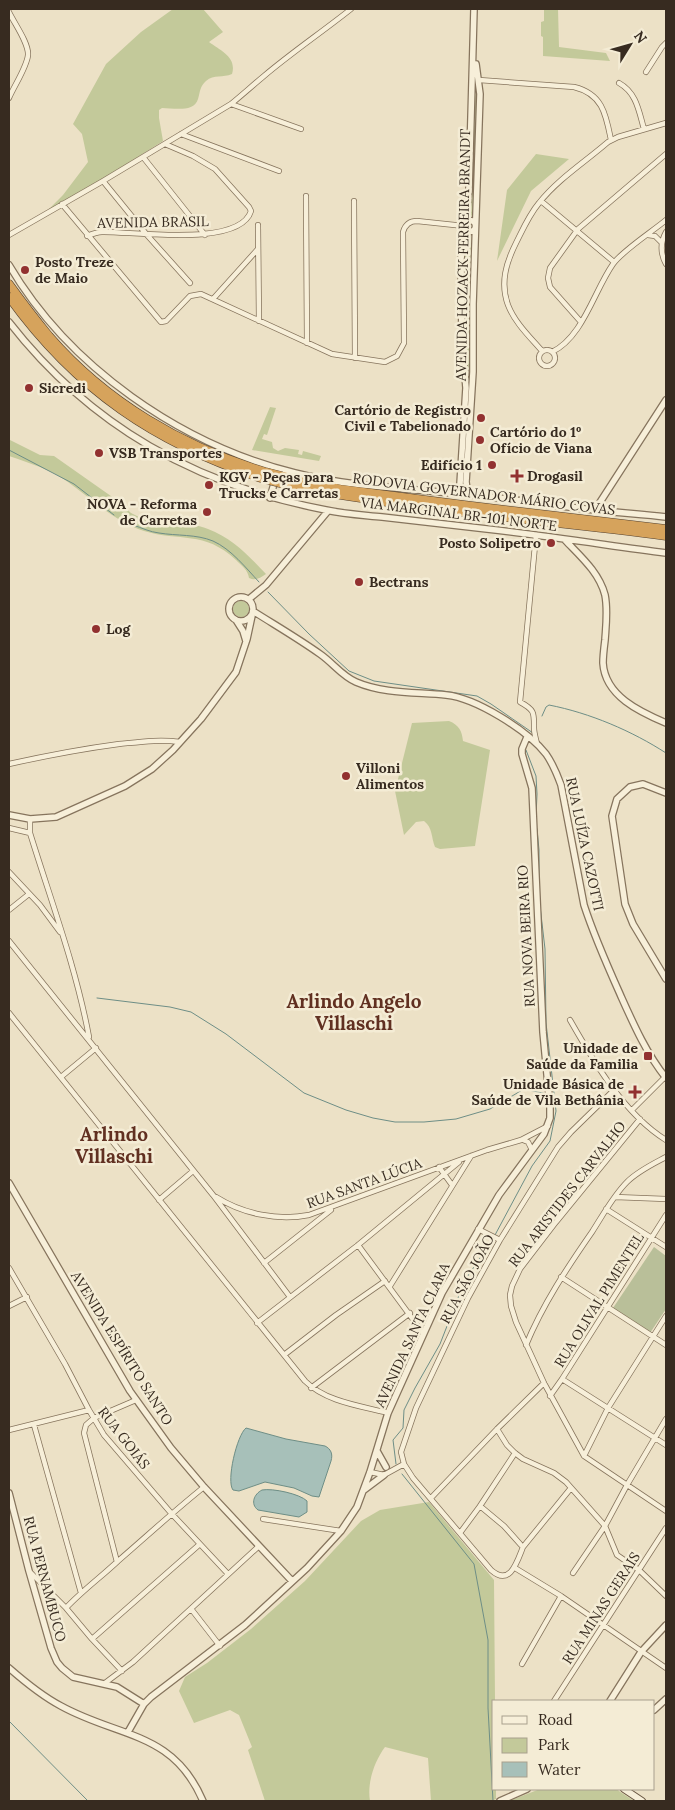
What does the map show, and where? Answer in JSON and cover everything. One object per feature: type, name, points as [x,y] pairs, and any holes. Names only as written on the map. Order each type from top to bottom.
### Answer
[{"type":"highway","name":"RODOVIA GOVERNADOR MÁRIO COVAS","points":[[9,284],[50,337],[80,367],[132,409],[173,434],[214,454],[265,475]]},
{"type":"highway","name":"RODOVIA GOVERNADOR MÁRIO COVAS","points":[[9,297],[45,343],[90,387],[109,402],[170,441],[230,468],[265,475],[279,475],[340,489],[666,529]]},
{"type":"highway","name":"RODOVIA GOVERNADOR MÁRIO COVAS","points":[[279,475],[347,496],[423,508],[666,536]]},
{"type":"main road","points":[[626,1790],[642,1801]]},
{"type":"street","points":[[12,20],[13,9]]},
{"type":"street","points":[[9,235],[231,104],[248,92],[263,76],[322,33],[351,9]]},
{"type":"street","name":"AVENIDA HOZACK FERREIRA BRANDT","points":[[453,493],[458,489],[460,482],[466,388],[462,349],[461,260],[470,184],[474,9]]},
{"type":"street","points":[[9,12],[25,43],[28,54],[9,98]]},
{"type":"street","points":[[646,72],[666,43]]},
{"type":"street","name":"AVENIDA HOZACK FERREIRA BRANDT","points":[[472,495],[467,489],[466,483],[471,412],[480,94],[474,45]]},
{"type":"street","points":[[479,80],[574,87],[583,90],[595,97],[604,109],[611,140]]},
{"type":"street","points":[[619,83],[629,90],[634,98],[644,129]]},
{"type":"street","points":[[231,104],[301,128]]},
{"type":"street","points":[[542,351],[514,317],[508,305],[504,285],[508,258],[526,223],[541,201],[554,187],[611,140],[666,122]]},
{"type":"street","points":[[181,134],[279,171]]},
{"type":"street","name":"AVENIDA BRASIL","points":[[87,236],[101,232],[147,235],[205,235],[236,226],[248,217],[250,211],[226,179],[215,168],[200,159],[165,144]]},
{"type":"street","points":[[581,322],[552,290],[548,278],[550,268],[576,231],[666,154]]},
{"type":"street","points":[[143,157],[205,235]]},
{"type":"street","points":[[103,181],[147,235],[190,283]]},
{"type":"street","points":[[306,196],[307,344]]},
{"type":"street","points":[[354,201],[355,358]]},
{"type":"street","points":[[541,201],[614,262]]},
{"type":"street","points":[[62,204],[160,321],[166,321],[192,295],[201,294],[332,354],[382,362],[388,362],[398,356],[403,346],[403,232],[406,226],[417,221],[464,226],[466,222],[471,221],[475,226]]},
{"type":"street","points":[[542,351],[548,350],[552,352],[562,346],[581,322],[614,262],[666,220]]},
{"type":"street","points":[[258,225],[260,321]]},
{"type":"street","points":[[666,232],[661,242],[666,264]]},
{"type":"street","points":[[647,235],[655,236],[661,242]]},
{"type":"street","points":[[213,299],[258,249]]},
{"type":"street","points":[[9,265],[37,306],[83,356],[138,401],[178,427],[279,475],[296,473],[356,484],[666,517]]},
{"type":"street","name":"VIA MARGINAL BR-101 NORTE","points":[[9,322],[61,381],[84,402],[119,428],[157,450],[210,476],[270,498],[328,511],[536,535],[666,553]]},
{"type":"street","points":[[542,351],[540,361],[546,365],[554,360],[552,352]]},
{"type":"street","points":[[595,510],[666,400]]},
{"type":"street","points":[[465,406],[471,412]]},
{"type":"street","points":[[270,498],[279,475]]},
{"type":"street","points":[[249,599],[266,585],[328,511]]},
{"type":"street","points":[[536,535],[520,702],[531,709],[535,716],[534,728],[537,745]]},
{"type":"street","points":[[565,540],[594,572],[605,595],[607,608],[603,663],[607,680],[613,689],[627,702],[666,723]]},
{"type":"street","points":[[9,815],[30,820],[56,817],[135,781],[152,769],[180,742],[210,708],[236,672],[246,643],[253,611],[249,599],[240,596],[231,601],[229,611],[243,630],[246,643]]},
{"type":"street","points":[[234,619],[241,621],[247,619],[253,611]]},
{"type":"street","name":"RUA LUÍZA CAZOTTI","points":[[253,611],[320,654],[341,673],[355,682],[369,687],[455,696],[488,709],[537,745],[551,762],[561,785],[584,905],[590,923],[634,1025],[666,1078]]},
{"type":"street","name":"RUA NOVA BEIRA RIO","points":[[527,737],[523,745],[522,754],[532,788],[543,1032],[550,1106],[548,1126],[544,1134]]},
{"type":"street","points":[[9,764],[81,749],[163,740],[180,742]]},
{"type":"street","points":[[666,793],[648,785],[636,784],[620,795],[612,816],[626,908],[633,924],[666,979]]},
{"type":"street","points":[[30,820],[30,833],[64,937],[82,1000],[89,1039]]},
{"type":"street","points":[[9,828],[30,833]]},
{"type":"street","points":[[9,872],[40,905],[64,937]]},
{"type":"street","points":[[9,910],[29,894]]},
{"type":"street","points":[[40,905],[51,900]]},
{"type":"street","points":[[9,942],[213,1195],[290,1297]]},
{"type":"street","points":[[9,1013],[311,1388],[332,1398],[388,1414]]},
{"type":"street","points":[[570,1020],[590,1055],[614,1090],[640,1119],[666,1140]]},
{"type":"street","points":[[61,1077],[96,1048]]},
{"type":"street","points":[[632,1110],[666,1078]]},
{"type":"street","name":"RUA SÃO JOÃO","points":[[404,1464],[401,1452],[416,1408],[468,1298],[500,1240],[558,1147],[614,1090]]},
{"type":"street","name":"RUA ARISTIDES CARVALHO","points":[[584,1456],[550,1396],[526,1345],[511,1306],[510,1294],[515,1278],[556,1222],[640,1119]]},
{"type":"street","name":"RUA SANTA LÚCIA","points":[[213,1195],[223,1202],[243,1210],[285,1218],[309,1215],[487,1150],[521,1140],[548,1126]]},
{"type":"street","name":"AVENIDA SANTA CLARA","points":[[128,1732],[144,1704],[159,1690],[220,1646],[245,1625],[341,1531],[357,1507],[388,1414],[442,1293],[499,1195],[544,1134]]},
{"type":"street","points":[[521,1140],[528,1142],[532,1150]]},
{"type":"street","points":[[390,1286],[471,1156]]},
{"type":"street","points":[[526,1345],[561,1277],[606,1209],[628,1182],[639,1172],[666,1157]]},
{"type":"street","points":[[257,1322],[358,1245],[462,1160]]},
{"type":"street","points":[[439,1167],[452,1185]]},
{"type":"street","points":[[159,1200],[193,1171]]},
{"type":"street","name":"AVENIDA ESPÍRITO SANTO","points":[[9,1183],[136,1400],[171,1448],[204,1488],[292,1581]]},
{"type":"street","points":[[615,1197],[666,1199]]},
{"type":"street","points":[[264,1263],[336,1206]]},
{"type":"street","points":[[606,1209],[666,1246]]},
{"type":"street","name":"RUA OLIVAL PIMENTEL","points":[[550,1396],[666,1215]]},
{"type":"street","points":[[478,1229],[500,1240]]},
{"type":"street","points":[[358,1245],[423,1333]]},
{"type":"street","name":"RUA GOIÁS","points":[[9,1268],[65,1364],[88,1410],[104,1435],[171,1513],[228,1574]]},
{"type":"street","points":[[561,1277],[666,1345]]},
{"type":"street","points":[[284,1355],[336,1315],[385,1281]]},
{"type":"street","points":[[9,1306],[27,1297]]},
{"type":"street","points":[[311,1388],[410,1313]]},
{"type":"street","points":[[666,1316],[608,1408],[584,1456],[666,1511]]},
{"type":"street","points":[[562,1380],[666,1445]]},
{"type":"street","points":[[431,1498],[544,1383]]},
{"type":"street","points":[[117,1562],[84,1433],[86,1425],[94,1418],[136,1400]]},
{"type":"street","points":[[9,1430],[88,1410]]},
{"type":"street","points":[[572,1572],[605,1526],[666,1419]]},
{"type":"street","points":[[34,1425],[80,1593]]},
{"type":"street","points":[[497,1429],[507,1445],[515,1453],[554,1473],[572,1488],[605,1526],[617,1555],[639,1570],[666,1596]]},
{"type":"street","points":[[377,1451],[386,1466]]},
{"type":"street","points":[[460,1533],[515,1453]]},
{"type":"street","points":[[373,1462],[393,1470]]},
{"type":"street","points":[[362,1491],[384,1475],[404,1464],[413,1478],[495,1574],[505,1576],[515,1568],[523,1547],[572,1488]]},
{"type":"street","points":[[370,1472],[384,1475]]},
{"type":"street","points":[[66,1608],[80,1593],[171,1513],[204,1488]]},
{"type":"street","name":"RUA PERNAMBUCO","points":[[9,1493],[29,1571],[51,1648],[57,1662],[72,1677],[105,1683],[124,1691],[144,1704]]},
{"type":"street","points":[[480,1506],[504,1526],[523,1547]]},
{"type":"street","points":[[263,1519],[341,1531]]},
{"type":"street","name":"RUA MINAS GERAIS","points":[[555,1700],[666,1528]]},
{"type":"street","points":[[92,1640],[200,1544]]},
{"type":"street","points":[[105,1683],[192,1610],[258,1546]]},
{"type":"street","points":[[515,1568],[561,1596],[666,1668]]},
{"type":"street","points":[[29,1571],[66,1608],[92,1640],[122,1670]]},
{"type":"street","points":[[522,1664],[561,1596]]},
{"type":"street","points":[[192,1610],[220,1646]]},
{"type":"street","points":[[611,1700],[641,1652],[666,1625]]},
{"type":"street","points":[[9,1668],[39,1692],[62,1706],[102,1724],[128,1732],[150,1742],[172,1757],[191,1778],[203,1801]]},
{"type":"street","points":[[655,1709],[666,1699]]},
{"type":"street","points":[[500,1801],[525,1790]]},
{"type":"green space","points":[[173,9],[203,9],[223,32],[209,42],[230,59],[233,68],[232,74],[206,81],[201,87],[196,103],[188,108],[162,108],[159,110],[163,141],[86,190],[48,210],[63,195],[88,162],[82,134],[73,124],[106,64],[141,32]]},
{"type":"green space","points":[[544,9],[558,9],[559,47],[606,53],[610,61],[543,56],[541,22],[544,21]]},
{"type":"green space","points":[[476,81],[478,81],[474,217],[469,214]]},
{"type":"green space","points":[[536,154],[569,159],[531,191],[497,261],[507,190]]},
{"type":"green space","points":[[465,236],[471,236],[469,303],[464,303]]},
{"type":"green space","points":[[464,305],[469,305],[469,372],[465,348]]},
{"type":"green space","points":[[270,407],[276,408],[267,435],[264,434],[262,439],[272,442],[273,448],[278,451],[285,448],[299,450],[298,454],[302,455],[303,451],[321,456],[319,461],[252,450]]},
{"type":"green space","points":[[10,440],[40,455],[54,456],[118,501],[131,513],[143,519],[179,524],[181,521],[205,528],[225,537],[253,560],[266,574],[256,579],[249,578],[246,570],[236,560],[213,544],[192,538],[144,531],[123,522],[61,477],[9,456]]},
{"type":"green space","points":[[238,601],[244,601],[249,606],[247,615],[238,617],[233,612],[233,606]]},
{"type":"green space","points":[[449,721],[459,729],[463,741],[490,750],[475,846],[440,849],[435,847],[430,830],[424,821],[416,822],[404,835],[395,791],[412,723]]},
{"type":"green space","points":[[654,1247],[666,1256],[666,1309],[650,1333],[613,1308]]},
{"type":"green space","points":[[429,1502],[494,1580],[495,1700],[492,1700],[492,1790],[496,1790],[496,1799],[491,1801],[431,1801],[428,1758],[385,1747],[372,1773],[370,1801],[265,1801],[248,1750],[252,1747],[239,1715],[230,1710],[194,1723],[179,1691],[185,1677],[207,1663],[251,1629],[305,1581],[361,1521],[380,1510]]},
{"type":"green space","points":[[537,1790],[618,1790],[634,1801],[509,1801]]},
{"type":"water","points":[[246,1428],[286,1439],[325,1446],[329,1449],[332,1458],[319,1497],[294,1488],[265,1482],[239,1491],[233,1490],[231,1478],[233,1458],[239,1439]]},
{"type":"water","points":[[262,1490],[286,1492],[304,1498],[307,1501],[307,1512],[299,1517],[258,1510],[254,1505],[254,1499]]},
{"type":"waterway","points":[[9,450],[74,484],[114,515]]},
{"type":"waterway","points":[[133,525],[149,531],[193,536],[220,544],[259,582]]},
{"type":"waterway","points":[[268,592],[349,671],[374,681],[477,696],[533,733]]},
{"type":"waterway","points":[[542,716],[549,705],[564,708],[625,730],[666,753]]},
{"type":"waterway","points":[[526,750],[536,776],[536,817]]},
{"type":"waterway","points":[[537,829],[539,889]]},
{"type":"waterway","points":[[495,1235],[532,1166],[550,1141],[556,1111],[546,1023],[545,949],[540,906]]},
{"type":"waterway","points":[[97,998],[170,1007],[191,1012],[226,1034],[304,1093],[346,1110],[373,1118],[395,1122],[456,1119],[490,1109],[524,1089],[547,1094]]},
{"type":"waterway","points":[[396,1464],[393,1440],[403,1428],[404,1410],[440,1344],[465,1280],[491,1242]]},
{"type":"waterway","points":[[402,1474],[474,1564],[488,1640],[488,1708],[492,1782]]},
{"type":"waterway","points":[[9,1721],[88,1801]]},
{"type":"waterway","points":[[492,1790],[493,1801]]},
{"type":"place","name":"Posto Treze de Maio","points":[[25,270]]},
{"type":"place","name":"Sicredi","points":[[29,388]]},
{"type":"place","name":"Cartório de Registro Civil e Tabelionado","points":[[481,418]]},
{"type":"place","name":"Cartório do 1º Ofício de Viana","points":[[480,440]]},
{"type":"place","name":"VSB Transportes","points":[[99,453]]},
{"type":"place","name":"Edifício 1","points":[[492,465]]},
{"type":"place","name":"Drogasil","points":[[517,476]]},
{"type":"place","name":"KGV - Peças para Trucks e Carretas","points":[[209,485]]},
{"type":"place","name":"NOVA - Reforma de Carretas","points":[[207,512]]},
{"type":"place","name":"Posto Solipetro","points":[[551,543]]},
{"type":"place","name":"Bectrans","points":[[359,582]]},
{"type":"place","name":"Log","points":[[96,629]]},
{"type":"place","name":"Villoni Alimentos","points":[[346,776]]},
{"type":"place","name":"Unidade de Saúde da Familia","points":[[648,1056]]},
{"type":"place","name":"Unidade Básica de Saúde de Vila Bethânia","points":[[635,1092]]},
{"type":"district","name":"Arlindo Angelo Villaschi","points":[[354,1012]]},
{"type":"district","name":"Arlindo Villaschi","points":[[114,1145]]}]
